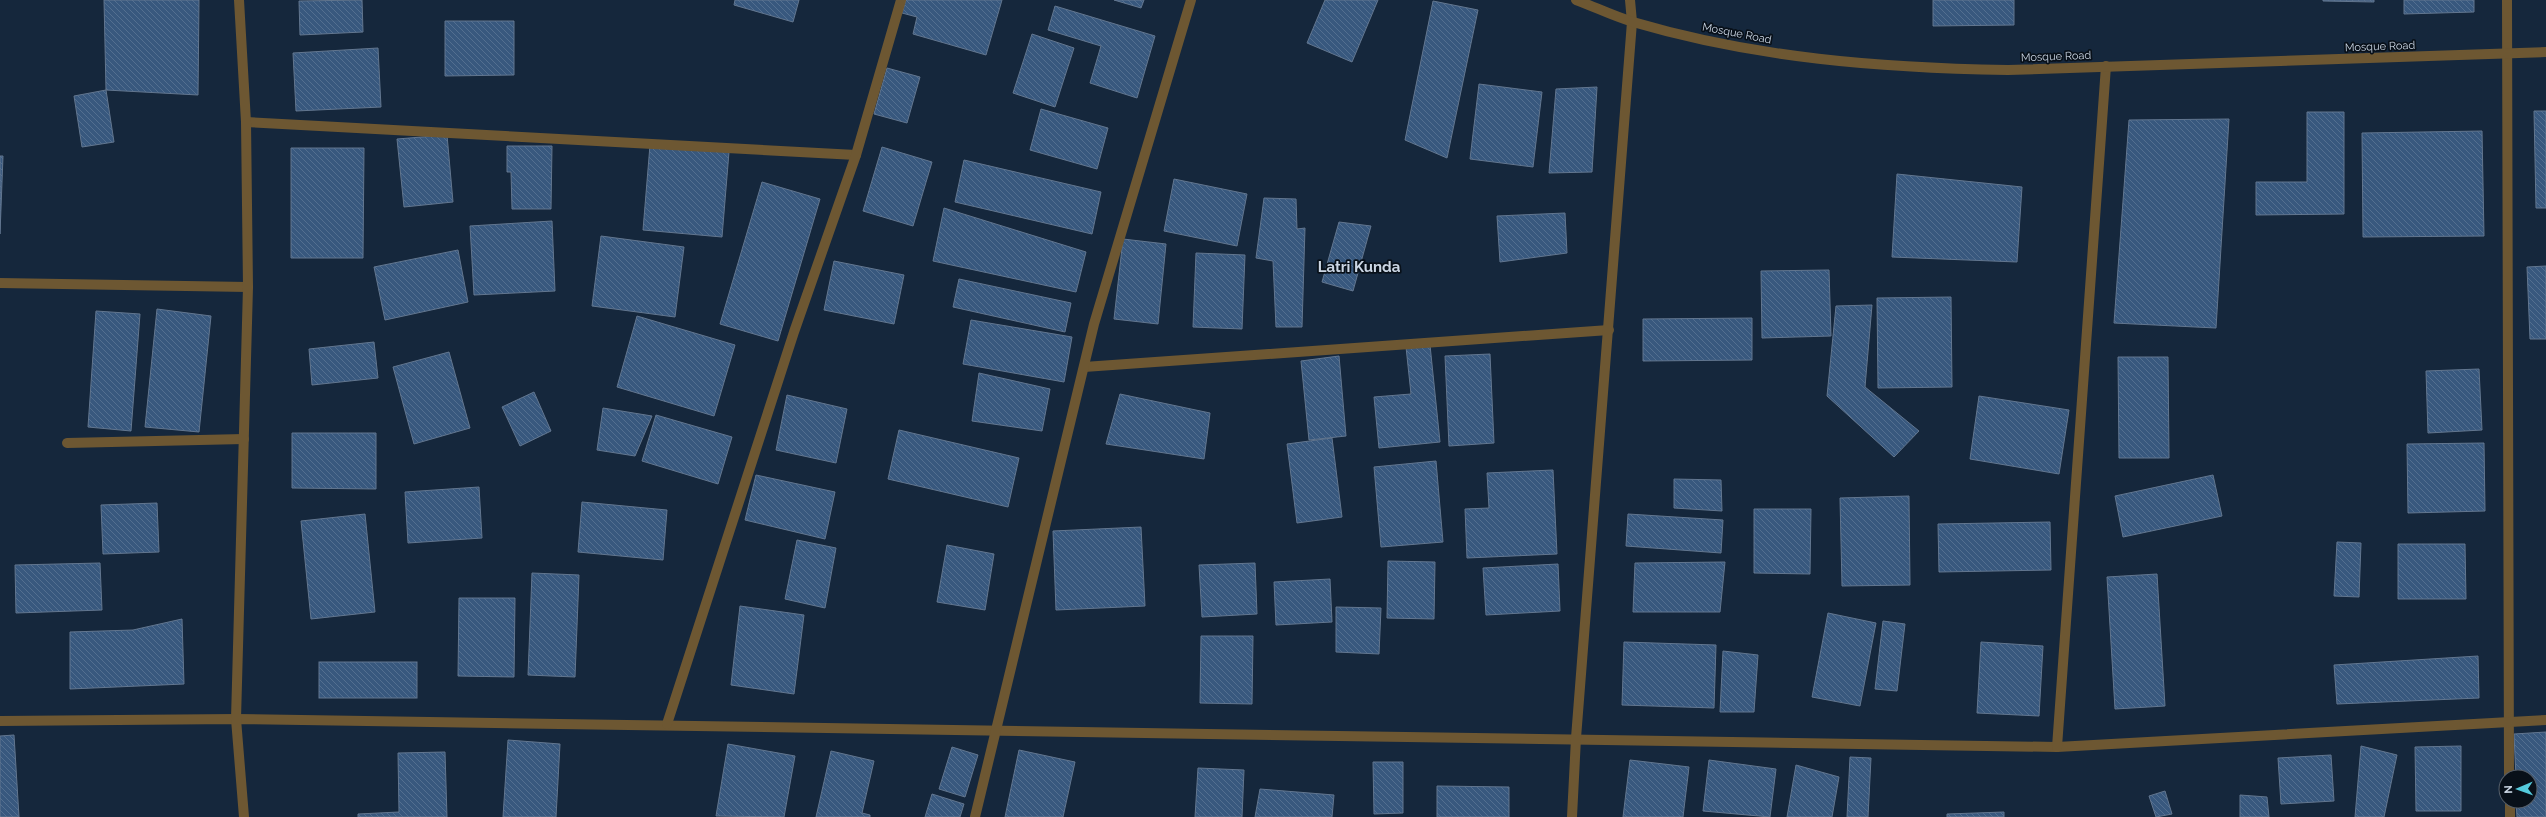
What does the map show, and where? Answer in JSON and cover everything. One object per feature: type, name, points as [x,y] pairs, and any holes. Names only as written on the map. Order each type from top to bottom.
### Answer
[{"type":"street","points":[[239,0],[246,122],[248,286],[236,719],[244,817]]},
{"type":"street","points":[[667,724],[794,332],[856,155],[901,0]]},
{"type":"street","points":[[975,817],[1094,324],[1192,0]]},
{"type":"street","name":"Mosque Road","points":[[1576,0],[1632,22],[1723,45],[1808,58],[1924,68],[2008,70],[2546,52]]},
{"type":"street","points":[[1572,817],[1576,738],[1632,22],[1630,0]]},
{"type":"street","points":[[2507,0],[2509,769]]},
{"type":"street","points":[[2058,747],[2106,66]]},
{"type":"street","points":[[246,122],[856,155]]},
{"type":"street","points":[[0,283],[248,286]]},
{"type":"street","points":[[1084,367],[1609,330]]},
{"type":"street","points":[[67,443],[244,439]]},
{"type":"street","points":[[0,720],[236,719],[667,724],[2058,747],[2508,720],[2546,720]]},
{"type":"building","points":[[104,0],[199,0],[198,95],[106,90]]},
{"type":"building","points":[[362,0],[363,32],[300,35],[299,1]]},
{"type":"building","points":[[735,0],[799,0],[793,22],[734,5]]},
{"type":"building","points":[[906,0],[1002,0],[986,55],[913,34],[917,17],[902,13]]},
{"type":"building","points":[[1114,0],[1144,0],[1141,8]]},
{"type":"building","points":[[1325,0],[1378,0],[1352,62],[1307,43]]},
{"type":"building","points":[[1933,0],[2014,0],[2014,25],[1933,26]]},
{"type":"building","points":[[2374,0],[2374,2],[2323,1]]},
{"type":"building","points":[[2404,0],[2474,0],[2474,12],[2404,14]]},
{"type":"building","points":[[1433,1],[1478,10],[1447,158],[1405,140]]},
{"type":"building","points":[[1055,6],[1155,36],[1137,98],[1090,83],[1101,46],[1048,30]]},
{"type":"building","points":[[445,21],[514,21],[514,75],[445,76]]},
{"type":"building","points":[[1032,34],[1074,48],[1055,107],[1013,93]]},
{"type":"building","points":[[378,48],[381,107],[296,111],[293,53]]},
{"type":"building","points":[[887,68],[920,77],[907,123],[874,114]]},
{"type":"building","points":[[1479,84],[1542,92],[1533,167],[1470,159]]},
{"type":"building","points":[[1597,87],[1592,172],[1549,173],[1556,89]]},
{"type":"building","points":[[106,90],[114,142],[82,147],[74,96]]},
{"type":"building","points":[[1041,109],[1108,128],[1097,169],[1030,150]]},
{"type":"building","points":[[2534,111],[2546,111],[2546,208],[2536,208]]},
{"type":"building","points":[[2307,112],[2344,112],[2344,214],[2256,215],[2256,182],[2307,182]]},
{"type":"building","points":[[2229,119],[2216,328],[2114,323],[2129,120]]},
{"type":"building","points":[[2482,131],[2484,236],[2363,237],[2362,133]]},
{"type":"building","points":[[447,135],[453,202],[404,207],[397,139]]},
{"type":"building","points":[[650,145],[729,152],[722,237],[643,230]]},
{"type":"building","points":[[507,146],[552,146],[551,209],[512,209],[511,172],[507,172]]},
{"type":"building","points":[[882,147],[932,162],[913,226],[863,211]]},
{"type":"building","points":[[291,148],[364,148],[363,258],[291,258]]},
{"type":"building","points":[[0,156],[3,156],[0,234]]},
{"type":"building","points":[[964,160],[1101,192],[1092,234],[955,202]]},
{"type":"building","points":[[1897,174],[2022,187],[2017,262],[1892,257]]},
{"type":"building","points":[[1174,179],[1247,194],[1237,246],[1164,231]]},
{"type":"building","points":[[762,182],[820,199],[778,341],[720,324]]},
{"type":"building","points":[[1264,198],[1296,199],[1297,229],[1305,228],[1302,327],[1276,327],[1273,261],[1256,258]]},
{"type":"building","points":[[944,208],[1086,252],[1076,292],[933,261]]},
{"type":"building","points":[[1565,213],[1567,253],[1500,262],[1497,216]]},
{"type":"building","points":[[552,221],[555,291],[474,295],[470,226]]},
{"type":"building","points":[[1339,222],[1371,226],[1353,291],[1322,282]]},
{"type":"building","points":[[601,236],[684,247],[675,317],[592,306]]},
{"type":"building","points":[[1123,239],[1166,244],[1158,324],[1114,319]]},
{"type":"building","points":[[458,250],[468,302],[385,320],[374,267]]},
{"type":"building","points":[[1196,253],[1245,255],[1242,329],[1193,327]]},
{"type":"building","points":[[834,261],[904,275],[894,324],[824,310]]},
{"type":"building","points":[[2546,266],[2546,339],[2530,339],[2527,267]]},
{"type":"building","points":[[1829,270],[1831,336],[1762,338],[1761,271]]},
{"type":"building","points":[[959,279],[1071,303],[1065,332],[953,307]]},
{"type":"building","points":[[1951,297],[1952,387],[1878,388],[1877,298]]},
{"type":"building","points":[[1872,305],[1865,387],[1919,431],[1894,457],[1827,396],[1836,306]]},
{"type":"building","points":[[157,309],[211,316],[199,432],[145,427]]},
{"type":"building","points":[[96,311],[140,314],[131,431],[88,427]]},
{"type":"building","points":[[637,316],[735,345],[714,416],[617,387]]},
{"type":"building","points":[[1752,318],[1752,360],[1643,361],[1643,319]]},
{"type":"building","points":[[971,320],[1072,337],[1064,382],[963,364]]},
{"type":"building","points":[[374,342],[378,378],[312,385],[309,349]]},
{"type":"building","points":[[1430,345],[1440,442],[1379,448],[1374,397],[1411,394],[1406,347]]},
{"type":"building","points":[[449,352],[470,428],[414,444],[393,367]]},
{"type":"building","points":[[1490,354],[1494,443],[1449,446],[1445,356]]},
{"type":"building","points":[[1339,356],[1346,436],[1309,440],[1301,361]]},
{"type":"building","points":[[2118,357],[2168,357],[2169,458],[2119,458]]},
{"type":"building","points":[[2479,369],[2482,430],[2428,433],[2426,371]]},
{"type":"building","points":[[979,373],[1050,389],[1042,431],[972,421]]},
{"type":"building","points":[[534,392],[551,431],[520,446],[502,407]]},
{"type":"building","points":[[1120,394],[1210,413],[1204,459],[1106,444]]},
{"type":"building","points":[[787,395],[847,409],[836,463],[776,450]]},
{"type":"building","points":[[1979,396],[2069,410],[2059,474],[1970,459]]},
{"type":"building","points":[[603,408],[652,416],[635,456],[597,450]]},
{"type":"building","points":[[656,415],[732,437],[718,484],[642,461]]},
{"type":"building","points":[[899,430],[1019,458],[1008,507],[888,479]]},
{"type":"building","points":[[292,433],[376,433],[376,489],[292,488]]},
{"type":"building","points":[[1332,438],[1342,517],[1297,523],[1287,444]]},
{"type":"building","points":[[2484,443],[2485,511],[2408,513],[2407,444]]},
{"type":"building","points":[[1436,461],[1443,542],[1381,547],[1374,467]]},
{"type":"building","points":[[1553,470],[1557,554],[1467,558],[1465,509],[1489,508],[1487,473]]},
{"type":"building","points":[[756,475],[835,492],[825,539],[745,520]]},
{"type":"building","points":[[2213,475],[2222,516],[2123,537],[2115,496]]},
{"type":"building","points":[[1674,479],[1721,480],[1722,511],[1674,508]]},
{"type":"building","points":[[479,487],[482,538],[408,543],[405,492]]},
{"type":"building","points":[[1909,496],[1910,585],[1842,586],[1840,498]]},
{"type":"building","points":[[582,502],[667,510],[663,560],[578,552]]},
{"type":"building","points":[[157,503],[159,552],[103,554],[101,505]]},
{"type":"building","points":[[1754,509],[1811,509],[1810,574],[1754,573]]},
{"type":"building","points":[[365,514],[375,612],[311,619],[301,521]]},
{"type":"building","points":[[1628,514],[1723,520],[1721,553],[1626,546]]},
{"type":"building","points":[[2050,522],[2051,570],[1939,572],[1938,524]]},
{"type":"building","points":[[1141,527],[1145,606],[1056,610],[1053,531]]},
{"type":"building","points":[[797,540],[836,548],[825,608],[785,599]]},
{"type":"building","points":[[2337,542],[2361,543],[2359,597],[2334,596]]},
{"type":"building","points":[[2398,544],[2465,544],[2466,599],[2398,599]]},
{"type":"building","points":[[947,545],[994,554],[985,610],[937,602]]},
{"type":"building","points":[[1388,561],[1435,562],[1434,619],[1387,618]]},
{"type":"building","points":[[1725,562],[1720,612],[1633,612],[1635,563]]},
{"type":"building","points":[[100,563],[102,610],[16,613],[15,565]]},
{"type":"building","points":[[1255,563],[1257,614],[1202,617],[1199,565]]},
{"type":"building","points":[[1558,564],[1560,611],[1486,615],[1483,568]]},
{"type":"building","points":[[532,573],[579,575],[575,677],[528,675]]},
{"type":"building","points":[[2157,574],[2165,706],[2115,709],[2107,577]]},
{"type":"building","points":[[1330,579],[1332,622],[1276,625],[1274,582]]},
{"type":"building","points":[[459,598],[515,598],[514,677],[458,676]]},
{"type":"building","points":[[740,606],[804,615],[794,694],[731,685]]},
{"type":"building","points":[[1336,607],[1381,608],[1379,654],[1336,652]]},
{"type":"building","points":[[1828,613],[1876,623],[1860,706],[1812,697]]},
{"type":"building","points":[[182,619],[184,684],[70,689],[70,632],[133,630]]},
{"type":"building","points":[[1883,621],[1905,624],[1897,691],[1875,689]]},
{"type":"building","points":[[1201,636],[1253,636],[1252,704],[1200,703]]},
{"type":"building","points":[[1624,642],[1716,645],[1714,708],[1622,705]]},
{"type":"building","points":[[1981,642],[2043,646],[2039,716],[1977,713]]},
{"type":"building","points":[[1723,651],[1758,655],[1754,712],[1720,712]]},
{"type":"building","points":[[2478,656],[2479,698],[2337,704],[2334,665]]},
{"type":"building","points":[[319,662],[417,662],[417,698],[319,698]]},
{"type":"building","points":[[2546,732],[2546,817],[2517,817],[2516,809],[2538,809],[2538,769],[2516,769],[2514,734]]},
{"type":"building","points":[[14,735],[19,817],[0,817],[0,736]]},
{"type":"building","points":[[508,740],[560,744],[556,817],[503,817]]},
{"type":"building","points":[[728,744],[795,756],[784,817],[716,816]]},
{"type":"building","points":[[2361,746],[2397,755],[2384,817],[2355,817]]},
{"type":"building","points":[[2461,746],[2461,811],[2416,811],[2415,747]]},
{"type":"building","points":[[952,747],[978,755],[965,797],[939,789]]},
{"type":"building","points":[[1019,750],[1075,762],[1063,817],[1005,817]]},
{"type":"building","points":[[831,751],[874,761],[862,813],[870,815],[870,817],[816,817]]},
{"type":"building","points":[[445,752],[447,817],[358,817],[358,814],[399,812],[398,753]]},
{"type":"building","points":[[2331,755],[2334,801],[2281,804],[2278,758]]},
{"type":"building","points":[[1850,757],[1871,758],[1868,817],[1847,817]]},
{"type":"building","points":[[1630,760],[1689,767],[1683,817],[1623,817]]},
{"type":"building","points":[[1709,760],[1776,769],[1770,817],[1703,811]]},
{"type":"building","points":[[1373,762],[1403,762],[1403,813],[1374,814]]},
{"type":"building","points":[[1796,765],[1839,777],[1832,817],[1787,817]]},
{"type":"building","points":[[1198,768],[1244,770],[1242,817],[1195,817]]},
{"type":"building","points":[[1437,786],[1509,787],[1509,817],[1437,817]]},
{"type":"building","points":[[1260,789],[1334,795],[1332,817],[1255,817]]},
{"type":"building","points":[[2165,791],[2172,814],[2156,817],[2149,796]]},
{"type":"building","points":[[932,794],[964,804],[960,817],[925,817]]},
{"type":"building","points":[[2240,795],[2267,797],[2269,817],[2240,817]]},
{"type":"building","points":[[2004,812],[2004,817],[1947,817],[1947,814]]},
{"type":"district","name":"Latri Kunda","points":[[1359,267]]}]
